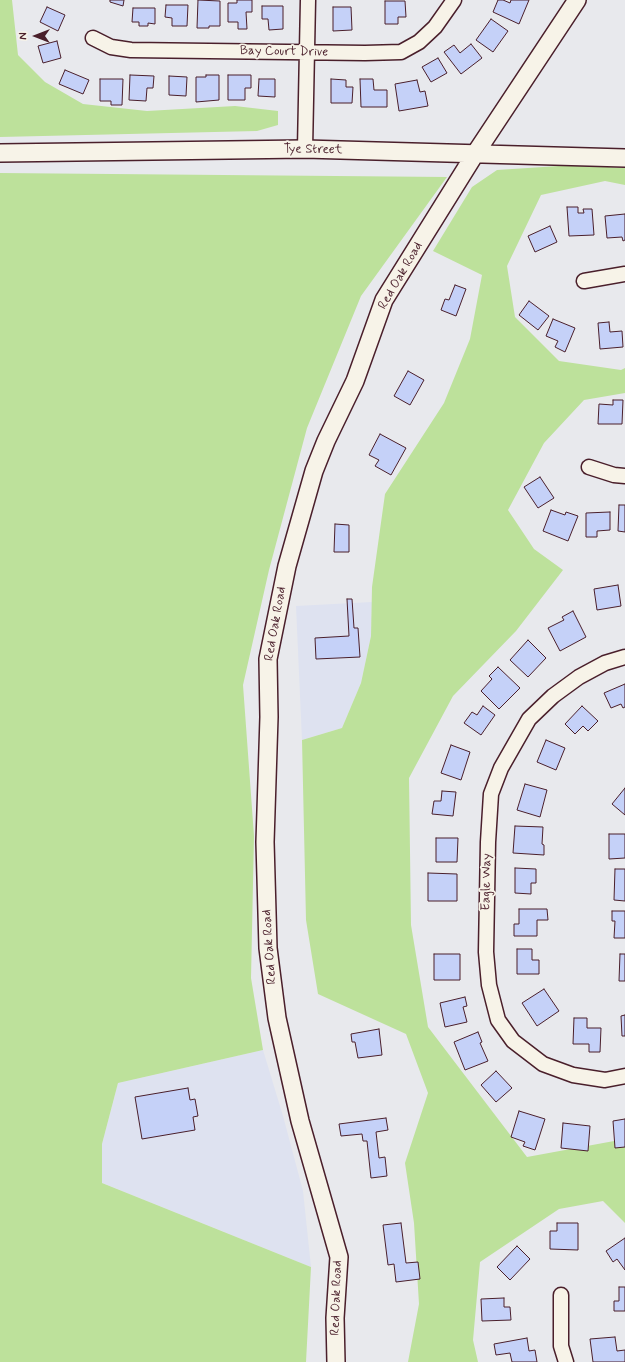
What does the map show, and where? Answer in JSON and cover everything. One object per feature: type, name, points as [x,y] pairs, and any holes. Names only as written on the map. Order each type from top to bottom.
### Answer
[{"type":"street","points":[[305,149],[308,0]]},
{"type":"street","name":"Bay Court Drive","points":[[93,38],[111,47],[131,50],[308,53],[401,52],[419,42],[435,27],[454,0]]},
{"type":"street","name":"Red Oak Road","points":[[336,1362],[335,1318],[339,1257],[300,1121],[277,1018],[268,948],[264,842],[269,717],[268,659],[287,566],[314,471],[326,441],[355,381],[384,300],[475,154],[577,0]]},
{"type":"street","name":"Tye Street","points":[[0,153],[305,149],[625,158]]},
{"type":"street","points":[[584,281],[625,274]]},
{"type":"street","points":[[589,467],[614,475],[625,476]]},
{"type":"street","name":"Eagle Way","points":[[625,657],[605,663],[579,678],[553,696],[529,719],[501,768],[491,794],[488,842],[486,952],[488,985],[498,1020],[513,1041],[543,1064],[573,1075],[604,1080],[625,1076]]},
{"type":"street","points":[[561,1296],[561,1346],[566,1362]]},
{"type":"shaded area","points":[[372,602],[371,636],[361,683],[342,728],[302,740],[296,606]]},
{"type":"shaded area","points":[[263,1050],[283,1116],[303,1191],[311,1267],[102,1183],[102,1144],[118,1083]]},
{"type":"green space","points":[[0,0],[12,0],[18,55],[45,82],[83,104],[147,111],[235,106],[278,111],[278,125],[257,131],[0,137]]},
{"type":"green space","points":[[574,165],[625,168],[625,185],[605,181],[541,195],[507,266],[515,317],[559,361],[621,370],[625,368],[625,393],[584,400],[544,443],[508,510],[534,549],[563,570],[516,631],[453,696],[409,778],[411,925],[428,1027],[527,1157],[625,1139],[625,1223],[603,1201],[559,1209],[480,1262],[473,1340],[478,1362],[408,1362],[419,1304],[414,1223],[405,1163],[428,1093],[406,1034],[318,994],[306,920],[302,740],[342,728],[361,683],[371,636],[372,587],[385,494],[444,403],[470,339],[482,275],[433,251],[472,187],[497,170]]},
{"type":"green space","points":[[0,173],[447,177],[361,296],[307,428],[269,570],[243,685],[254,836],[251,978],[263,1050],[118,1083],[102,1144],[102,1183],[311,1267],[306,1362],[0,1362]]},
{"type":"building","points":[[110,0],[124,0],[123,6],[110,2]]},
{"type":"building","points":[[198,0],[220,1],[220,26],[197,28]]},
{"type":"building","points":[[237,0],[252,0],[252,12],[246,12],[247,29],[238,29],[238,22],[228,22],[228,3],[237,3]]},
{"type":"building","points":[[498,0],[503,0],[510,3],[511,0],[529,0],[519,24],[493,12]]},
{"type":"building","points":[[385,1],[405,1],[406,17],[398,17],[398,24],[385,24]]},
{"type":"building","points":[[166,5],[188,5],[187,26],[172,26],[172,18],[165,17]]},
{"type":"building","points":[[262,6],[283,6],[283,29],[269,30],[268,19],[262,19]]},
{"type":"building","points":[[47,7],[65,15],[58,31],[40,22]]},
{"type":"building","points":[[333,7],[351,7],[352,30],[333,31]]},
{"type":"building","points":[[133,8],[155,8],[155,24],[148,23],[148,26],[139,26],[139,22],[132,22]]},
{"type":"building","points":[[491,19],[508,31],[493,52],[476,40]]},
{"type":"building","points":[[57,41],[61,58],[43,63],[38,46]]},
{"type":"building","points":[[471,44],[482,58],[461,74],[444,52],[454,45],[460,53]]},
{"type":"building","points":[[438,58],[447,73],[431,82],[422,67]]},
{"type":"building","points":[[65,70],[89,80],[83,94],[59,84]]},
{"type":"building","points":[[130,75],[154,76],[153,88],[147,88],[146,101],[129,100]]},
{"type":"building","points":[[206,75],[219,75],[219,100],[196,102],[196,77],[206,77]]},
{"type":"building","points":[[228,75],[251,75],[251,88],[245,88],[245,100],[228,100]]},
{"type":"building","points":[[169,76],[187,77],[186,96],[169,95]]},
{"type":"building","points":[[100,79],[123,79],[122,105],[111,105],[111,101],[100,101]]},
{"type":"building","points":[[259,79],[275,79],[275,97],[258,96]]},
{"type":"building","points":[[331,79],[346,80],[346,87],[353,87],[352,103],[331,103]]},
{"type":"building","points":[[360,79],[373,79],[374,90],[387,90],[387,107],[361,107]]},
{"type":"building","points":[[417,80],[420,92],[425,91],[428,106],[399,111],[395,84]]},
{"type":"building","points":[[567,207],[578,207],[578,213],[584,213],[583,209],[592,209],[594,235],[569,236]]},
{"type":"building","points":[[625,214],[625,240],[623,241],[622,237],[607,238],[605,216]]},
{"type":"building","points":[[550,226],[557,242],[535,252],[528,236]]},
{"type":"building","points":[[455,285],[466,289],[456,316],[441,310],[445,299],[449,300]]},
{"type":"building","points":[[529,301],[549,316],[538,330],[519,315]]},
{"type":"building","points":[[553,319],[575,328],[565,352],[555,347],[558,341],[546,336]]},
{"type":"building","points":[[609,322],[610,332],[622,331],[623,347],[600,349],[598,323]]},
{"type":"building","points":[[408,371],[424,380],[410,405],[394,396]]},
{"type":"building","points":[[613,400],[623,400],[622,424],[598,424],[599,404],[613,405]]},
{"type":"building","points":[[380,434],[406,448],[391,475],[375,466],[379,460],[369,455]]},
{"type":"building","points":[[540,477],[554,498],[538,508],[524,487]]},
{"type":"building","points":[[619,505],[625,505],[625,532],[618,531]]},
{"type":"building","points":[[551,510],[565,515],[566,512],[578,516],[568,541],[543,531]]},
{"type":"building","points":[[610,512],[610,530],[597,531],[597,537],[586,537],[586,513]]},
{"type":"building","points":[[335,524],[349,525],[349,552],[334,552]]},
{"type":"building","points":[[618,585],[621,606],[597,610],[594,589]]},
{"type":"building","points":[[347,599],[352,599],[354,628],[358,628],[360,657],[316,659],[315,638],[349,636]]},
{"type":"building","points":[[573,611],[586,637],[560,651],[548,628],[564,620],[562,617]]},
{"type":"building","points":[[528,640],[546,658],[528,677],[510,660]]},
{"type":"building","points":[[498,667],[520,688],[499,709],[481,691],[492,679],[489,676]]},
{"type":"building","points":[[625,684],[625,707],[623,708],[621,704],[611,708],[604,693]]},
{"type":"building","points":[[483,706],[495,715],[481,735],[464,723],[472,712],[477,715]]},
{"type":"building","points":[[582,706],[598,721],[588,731],[583,726],[575,734],[565,724]]},
{"type":"building","points":[[546,740],[565,748],[556,770],[537,762]]},
{"type":"building","points":[[451,745],[470,752],[461,780],[441,773]]},
{"type":"building","points":[[525,784],[547,790],[540,817],[517,810]]},
{"type":"building","points":[[625,788],[625,815],[612,804]]},
{"type":"building","points":[[442,791],[456,792],[453,816],[432,814],[434,801],[441,801]]},
{"type":"building","points":[[515,826],[543,827],[542,844],[544,845],[544,855],[513,853]]},
{"type":"building","points":[[609,834],[625,834],[625,858],[609,859]]},
{"type":"building","points":[[436,838],[458,838],[457,862],[436,862]]},
{"type":"building","points":[[515,868],[536,869],[536,883],[531,883],[531,894],[515,893]]},
{"type":"building","points":[[615,869],[625,869],[625,901],[614,900]]},
{"type":"building","points":[[428,873],[457,874],[457,901],[428,901]]},
{"type":"building","points":[[519,909],[547,909],[548,920],[537,920],[537,936],[514,936],[514,924],[519,924]]},
{"type":"building","points":[[612,911],[625,911],[625,938],[614,938],[615,921],[612,921]]},
{"type":"building","points":[[517,949],[532,949],[532,960],[539,960],[539,974],[517,974]]},
{"type":"building","points":[[434,954],[460,954],[460,980],[434,980]]},
{"type":"building","points":[[620,954],[625,954],[625,981],[619,981]]},
{"type":"building","points":[[544,989],[559,1011],[537,1026],[522,1003]]},
{"type":"building","points":[[465,997],[467,1006],[463,1007],[467,1022],[445,1027],[440,1003]]},
{"type":"building","points":[[625,1015],[625,1036],[622,1036],[621,1016]]},
{"type":"building","points":[[574,1018],[587,1018],[587,1028],[601,1028],[600,1052],[589,1052],[589,1044],[573,1044]]},
{"type":"building","points":[[379,1029],[382,1055],[358,1058],[355,1042],[352,1042],[351,1034]]},
{"type":"building","points":[[478,1032],[482,1042],[480,1043],[488,1061],[465,1070],[454,1042]]},
{"type":"building","points":[[496,1071],[512,1088],[496,1102],[481,1085]]},
{"type":"building","points":[[188,1088],[190,1100],[195,1099],[198,1116],[193,1117],[195,1130],[142,1139],[135,1097]]},
{"type":"building","points":[[519,1111],[545,1119],[535,1150],[523,1146],[525,1142],[511,1137]]},
{"type":"building","points":[[386,1118],[388,1130],[376,1132],[379,1158],[385,1157],[387,1176],[371,1178],[367,1141],[363,1141],[362,1134],[341,1136],[339,1124]]},
{"type":"building","points":[[625,1119],[625,1147],[615,1148],[613,1121]]},
{"type":"building","points":[[563,1123],[590,1126],[588,1151],[561,1148]]},
{"type":"building","points":[[401,1223],[406,1263],[418,1262],[420,1279],[396,1282],[394,1264],[388,1265],[383,1225]]},
{"type":"building","points":[[557,1223],[578,1223],[578,1250],[550,1249],[550,1231],[557,1231]]},
{"type":"building","points":[[625,1238],[625,1270],[617,1259],[613,1262],[606,1251]]},
{"type":"building","points":[[517,1246],[530,1259],[510,1280],[497,1267]]},
{"type":"building","points":[[619,1287],[625,1287],[625,1311],[614,1311],[614,1301],[619,1301]]},
{"type":"building","points":[[504,1298],[504,1307],[510,1307],[511,1320],[482,1321],[481,1299]]},
{"type":"building","points":[[615,1337],[617,1351],[625,1350],[625,1362],[593,1362],[590,1339]]},
{"type":"building","points":[[527,1338],[529,1351],[535,1350],[537,1362],[512,1362],[510,1353],[496,1355],[494,1344]]}]
